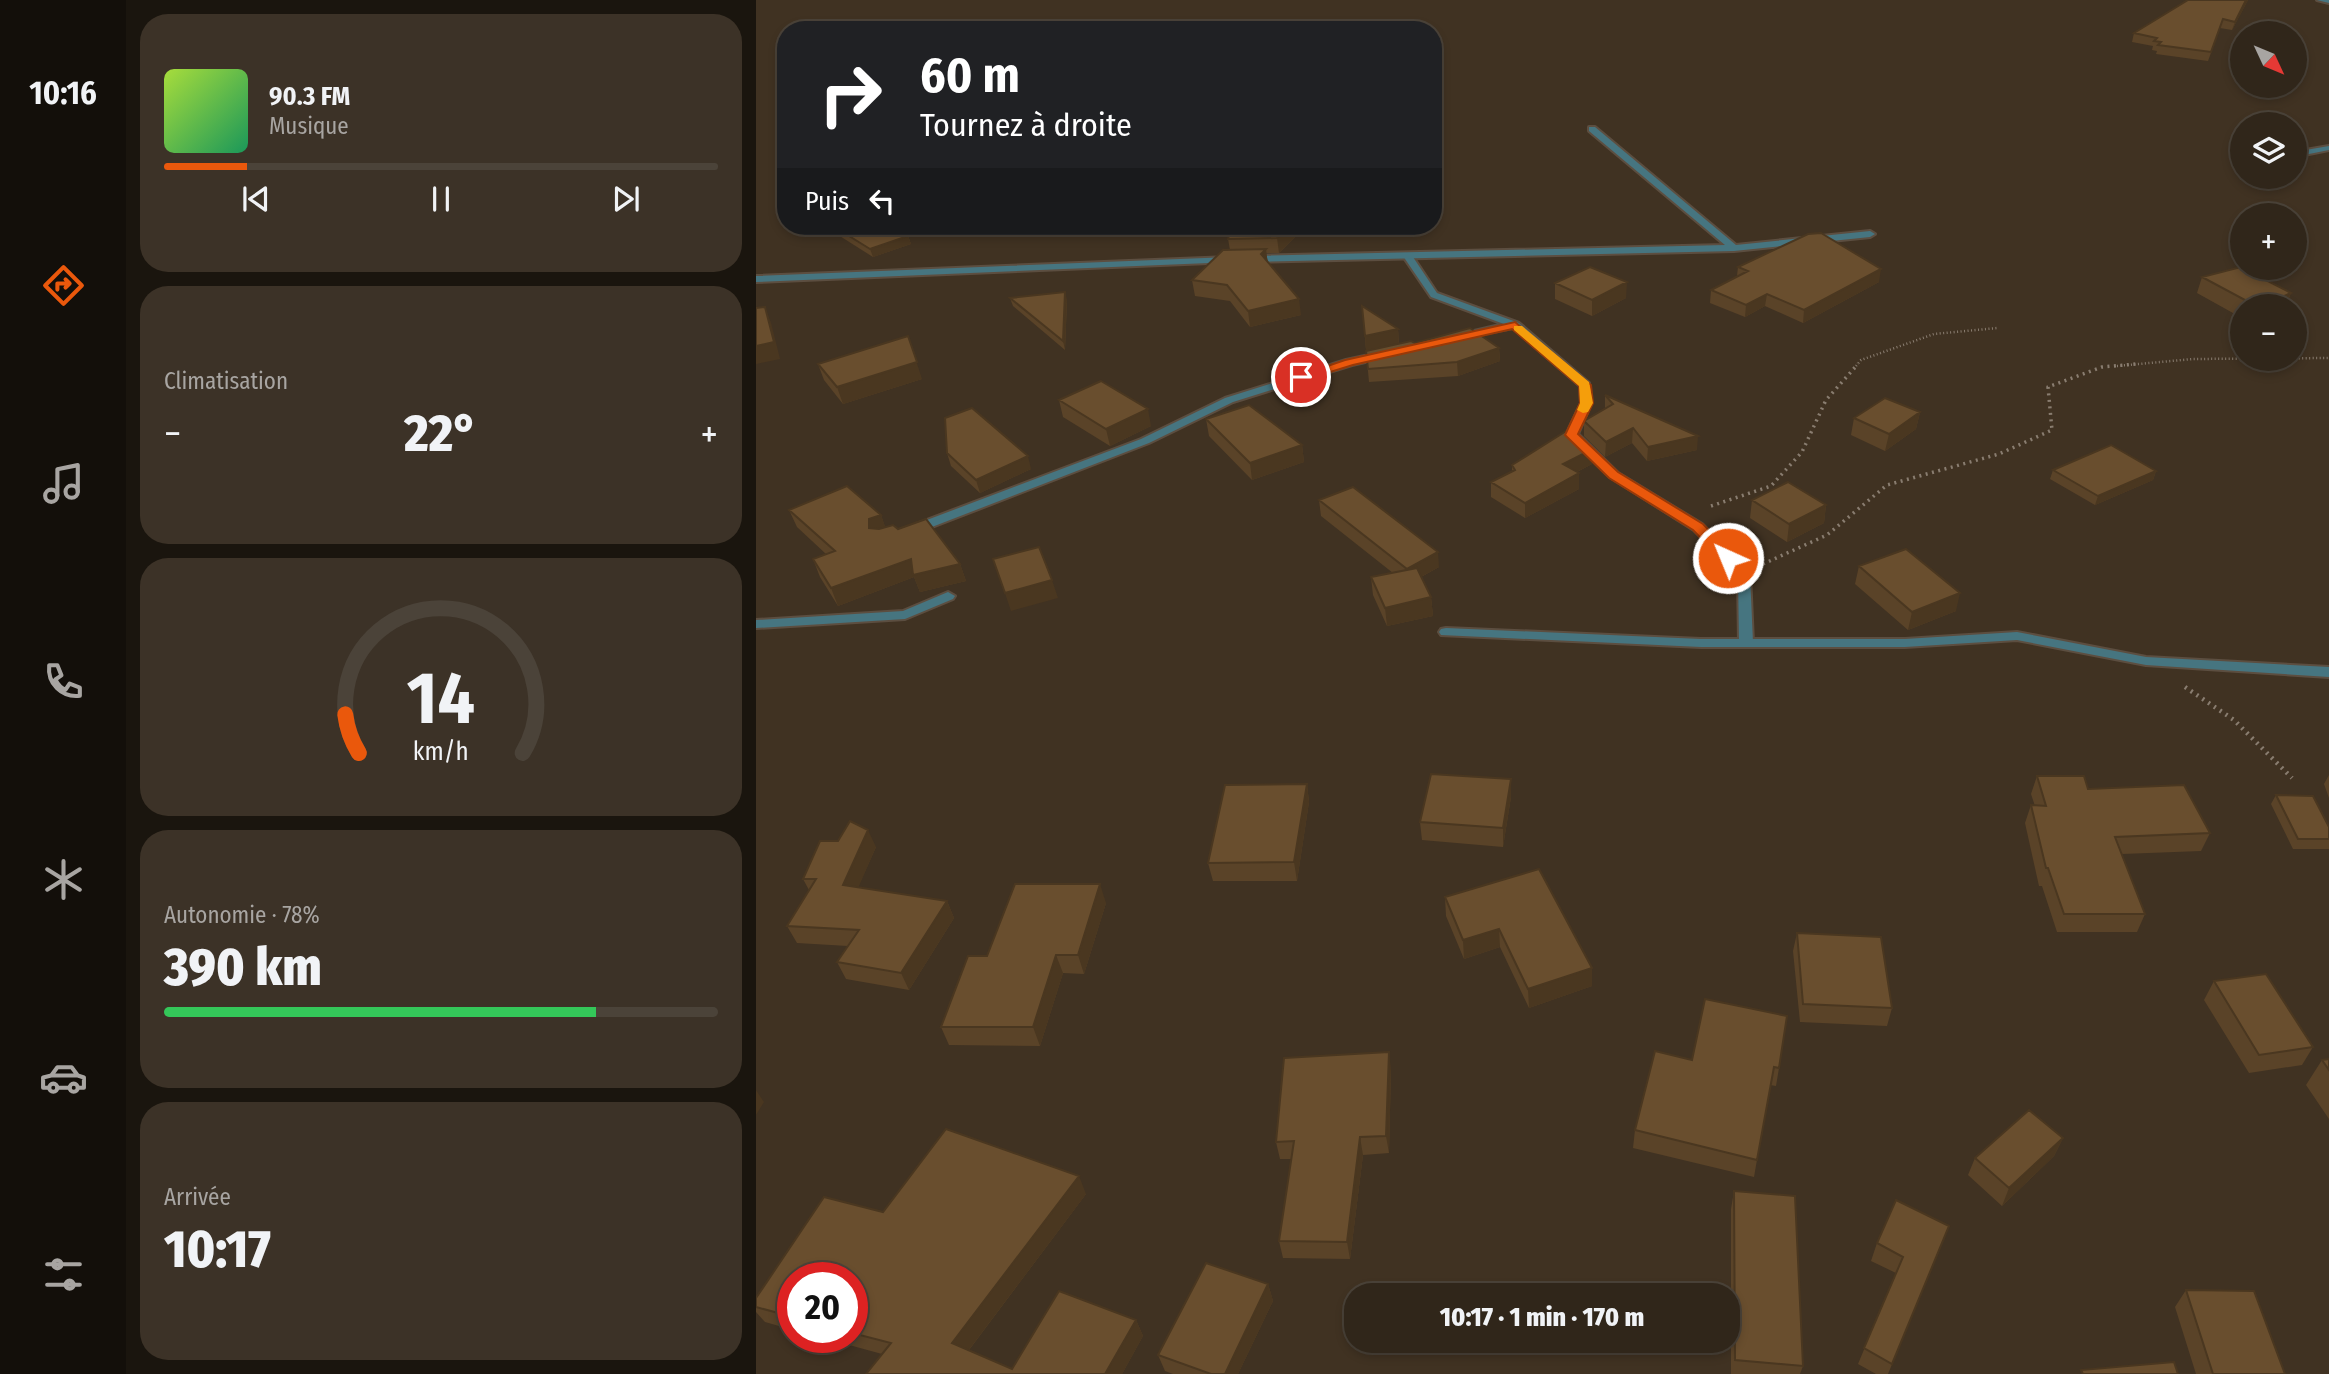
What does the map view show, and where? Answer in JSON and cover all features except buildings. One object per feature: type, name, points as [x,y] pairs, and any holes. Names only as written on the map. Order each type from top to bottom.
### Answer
[{"type":"street","points":[[2320,0],[2329,1]]},
{"type":"street","points":[[1592,129],[1734,248]]},
{"type":"street","points":[[2307,152],[2329,148]]},
{"type":"street","points":[[756,279],[1140,262],[1734,248],[1870,234]]},
{"type":"street","points":[[1408,256],[1434,295],[1515,325],[1585,385],[1586,403],[1572,435],[1614,475],[1698,527],[1744,573],[1746,643]]},
{"type":"street","points":[[1451,340],[1515,325]]},
{"type":"street","points":[[906,532],[1144,441],[1229,400],[1350,362],[1400,351]]},
{"type":"street","points":[[756,624],[905,615],[948,596]]},
{"type":"street","points":[[1446,632],[1746,643],[1905,643],[2017,636],[2146,661],[2329,672]]},
{"type":"path","points":[[1681,516],[1771,486],[1802,452],[1826,400],[1861,360],[1934,334],[1997,328]]},
{"type":"path","points":[[1744,573],[1827,534],[1888,485],[1999,454],[2052,430],[2048,387],[2102,367],[2193,359],[2329,358]]},
{"type":"path","points":[[2146,661],[2234,720],[2292,778]]},
{"type":"slow traffic","points":[[1518,328],[1585,385],[1586,403],[1583,410]]},
{"type":"route","points":[[1301,377],[1350,362],[1515,325],[1585,385],[1586,403],[1572,435],[1614,475],[1698,527],[1728,558]]}]
